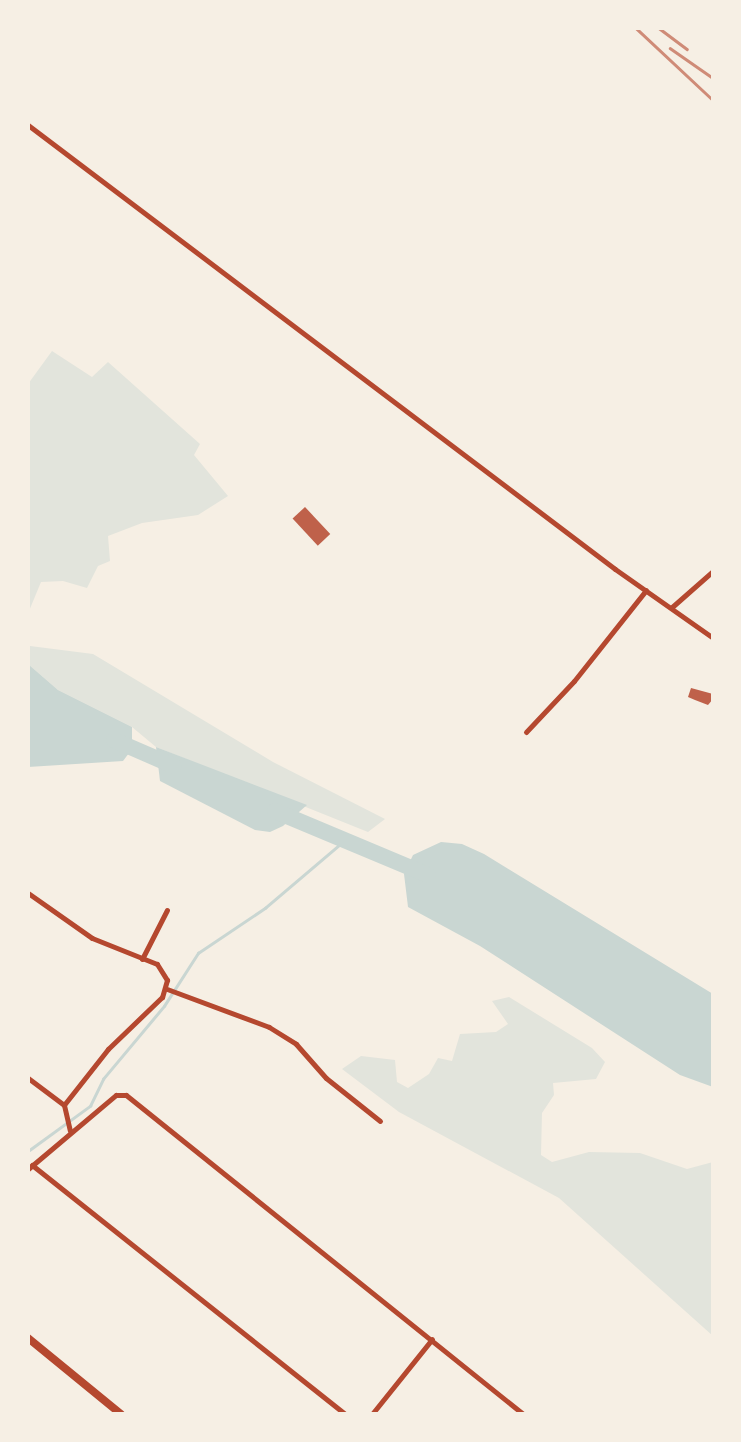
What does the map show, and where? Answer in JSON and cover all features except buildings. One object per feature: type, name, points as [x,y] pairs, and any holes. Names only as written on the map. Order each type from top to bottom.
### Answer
[{"type":"main road","points":[[28,1338],[121,1414]]},
{"type":"street","points":[[28,125],[713,638]]},
{"type":"street","points":[[672,607],[713,571]]},
{"type":"street","points":[[526,732],[574,681],[646,590]]},
{"type":"street","points":[[28,892],[92,938],[165,972],[167,989]]},
{"type":"street","points":[[142,960],[167,910]]},
{"type":"street","points":[[167,989],[182,992],[269,1027],[296,1044],[326,1078],[380,1121]]},
{"type":"street","points":[[64,1105],[108,1049],[167,989]]},
{"type":"street","points":[[28,1078],[64,1105],[70,1130]]},
{"type":"street","points":[[345,1414],[30,1167],[70,1130],[116,1095],[141,1103],[523,1414]]},
{"type":"street","points":[[372,1414],[432,1339]]},
{"type":"shaded area","points":[[52,351],[92,377],[108,362],[200,444],[194,455],[228,496],[198,515],[142,523],[108,536],[110,561],[98,566],[87,588],[63,581],[41,582],[29,611],[30,646],[93,654],[273,762],[385,819],[368,832],[156,747],[132,727],[58,690],[28,664],[28,384]]},
{"type":"shaded area","points":[[28,664],[58,690],[132,727],[132,749],[123,761],[28,767]]},
{"type":"shaded area","points":[[156,747],[307,805],[283,826],[270,832],[255,830],[160,781]]},
{"type":"shaded area","points":[[441,842],[462,844],[484,854],[713,994],[713,1087],[680,1075],[480,946],[408,907],[404,874],[413,855]]},
{"type":"shaded area","points":[[509,997],[592,1048],[605,1062],[596,1079],[553,1083],[554,1095],[542,1113],[541,1155],[552,1162],[589,1152],[640,1153],[687,1169],[713,1162],[713,1336],[559,1198],[399,1112],[342,1069],[361,1056],[395,1060],[397,1082],[408,1088],[429,1074],[438,1058],[452,1061],[460,1034],[496,1032],[508,1024],[492,1001]]},
{"type":"waterway","points":[[114,740],[174,766]]},
{"type":"waterway","points":[[275,811],[428,875]]},
{"type":"waterway","points":[[28,1151],[90,1106],[103,1079],[164,1006],[198,953],[265,908],[345,840]]},
{"type":"railway","points":[[636,28],[713,100]]},
{"type":"railway","points":[[659,28],[687,49]]},
{"type":"railway","points":[[670,48],[713,78]]}]
